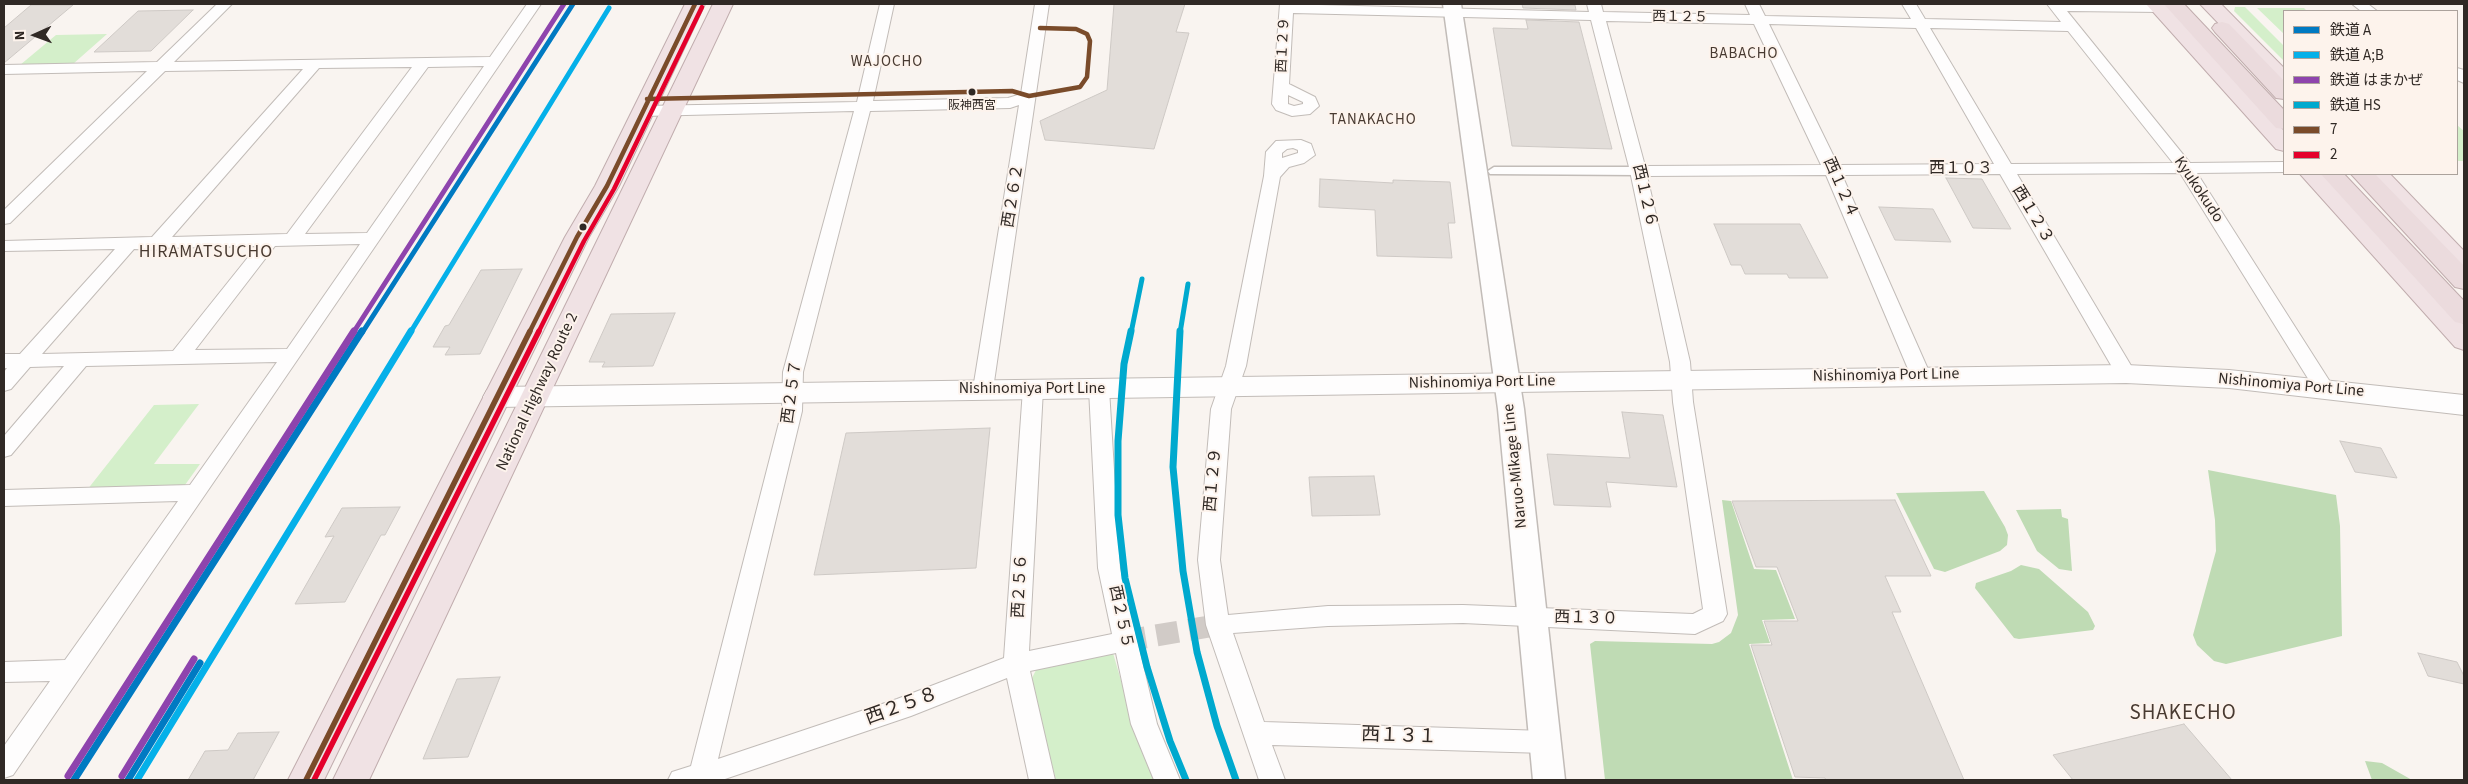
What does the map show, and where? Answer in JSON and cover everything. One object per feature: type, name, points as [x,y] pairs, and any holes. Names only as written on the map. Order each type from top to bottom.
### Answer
[{"type":"highway","name":"National Highway Route 2","points":[[306,780],[577,236],[607,186],[695,4]]},
{"type":"highway","name":"National Highway Route 2","points":[[351,780],[537,396],[723,4]]},
{"type":"highway","points":[[2198,4],[2283,92]]},
{"type":"highway","points":[[2210,4],[2283,79]]},
{"type":"highway","points":[[2163,5],[2283,122]]},
{"type":"highway","points":[[2163,5],[2283,143]]},
{"type":"highway","points":[[2312,175],[2464,341]]},
{"type":"highway","points":[[2333,175],[2464,316]]},
{"type":"highway","points":[[2363,175],[2464,281]]},
{"type":"highway","points":[[2378,175],[2464,265]]},
{"type":"main road","name":"Nishinomiya Port Line","points":[[497,397],[793,391],[1099,389],[2126,374],[2229,379],[2324,388],[2464,405]]},
{"type":"street","points":[[4,219],[225,4]]},
{"type":"street","points":[[4,768],[194,493],[292,356],[534,4]]},
{"type":"street","name":"西２５７","points":[[694,779],[792,411],[793,372],[865,100],[887,4]]},
{"type":"street","name":"西２６２","points":[[984,389],[1040,28],[1042,4]]},
{"type":"street","name":"西１２３","points":[[1908,4],[2126,374]]},
{"type":"street","points":[[2056,5],[2163,5]]},
{"type":"street","name":"Kyukokudo","points":[[2056,5],[2185,167],[2324,388]]},
{"type":"street","name":"西１２５","points":[[1287,6],[1756,12],[1920,24],[2073,27]]},
{"type":"street","name":"西１２９","points":[[1282,86],[1287,6]]},
{"type":"street","name":"Naruo-Mikage Line","points":[[1453,8],[1507,383],[1549,780]]},
{"type":"street","name":"西１２６","points":[[1595,10],[1638,171],[1682,379]]},
{"type":"street","name":"西１２４","points":[[1756,12],[1832,170],[1921,376]]},
{"type":"street","points":[[4,69],[495,61]]},
{"type":"street","points":[[291,241],[423,63]]},
{"type":"street","points":[[155,245],[315,64]]},
{"type":"street","points":[[646,105],[865,100],[1010,103],[1029,96]]},
{"type":"street","name":"西１０３","points":[[1638,171],[2283,167]]},
{"type":"street","points":[[1494,171],[1638,171]]},
{"type":"street","name":"西１２９","points":[[1272,176],[1236,366],[1221,409],[1214,476],[1209,560],[1218,625],[1254,733],[1272,780]]},
{"type":"street","points":[[4,246],[155,245],[373,238]]},
{"type":"street","points":[[179,357],[269,242]]},
{"type":"street","points":[[4,384],[128,245]]},
{"type":"street","points":[[4,361],[81,358],[292,356]]},
{"type":"street","points":[[4,450],[81,358]]},
{"type":"street","name":"西１３０","points":[[1218,625],[1328,616],[1463,614],[1695,624],[1715,614],[1683,402],[1682,379]]},
{"type":"street","name":"西２５６","points":[[1033,389],[1016,664],[1042,780]]},
{"type":"street","name":"西２５５","points":[[1099,389],[1109,568],[1144,724],[1167,780]]},
{"type":"street","points":[[4,498],[194,493]]},
{"type":"street","name":"西２５８","points":[[694,779],[902,708],[1016,664],[1124,641]]},
{"type":"street","points":[[4,672],[71,670]]},
{"type":"street","name":"西１３１","points":[[1254,733],[1545,742]]},
{"type":"green space","points":[[2235,7],[2245,7],[2283,45],[2283,60],[2234,11]]},
{"type":"green space","points":[[2257,8],[2304,8],[2306,10],[2283,10],[2283,33]]},
{"type":"green space","points":[[107,34],[73,64],[20,65],[56,35]]},
{"type":"green space","points":[[2458,126],[2464,131],[2464,161],[2458,161]]},
{"type":"green space","points":[[199,404],[154,464],[200,464],[185,485],[174,488],[87,490],[154,405]]},
{"type":"green space","points":[[2208,470],[2336,495],[2340,526],[2342,636],[2226,664],[2214,661],[2197,645],[2193,635],[2216,551],[2215,520]]},
{"type":"green space","points":[[1984,491],[2005,527],[2008,535],[2007,545],[2000,551],[1945,572],[1934,569],[1896,493]]},
{"type":"green space","points":[[1722,500],[1731,501],[1754,569],[1776,570],[1795,619],[1762,620],[1770,643],[1749,644],[1793,780],[1605,780],[1590,644],[1595,641],[1712,644],[1719,642],[1731,633],[1738,615]]},
{"type":"green space","points":[[2061,509],[2062,517],[2068,519],[2072,571],[2059,569],[2037,551],[2016,510]]},
{"type":"green space","points":[[2021,565],[2039,569],[2088,612],[2095,626],[2093,630],[2014,638],[1975,588],[1976,583],[2011,571]]},
{"type":"green space","points":[[1113,653],[1132,718],[1156,780],[1056,780],[1030,682],[1036,670]]},
{"type":"green space","points":[[2365,761],[2382,763],[2412,780],[2372,780]]},
{"type":"building","points":[[1114,4],[1185,4],[1176,32],[1189,33],[1154,149],[1045,140],[1040,121],[1107,90]]},
{"type":"building","points":[[1522,4],[1575,5],[1576,10],[1523,8]]},
{"type":"building","points":[[31,5],[73,5],[4,63],[4,28]]},
{"type":"building","points":[[193,10],[151,51],[94,52],[138,11]]},
{"type":"building","points":[[1526,20],[1579,22],[1612,149],[1512,146],[1493,28],[1528,29]]},
{"type":"building","points":[[1946,178],[1982,179],[2011,229],[1973,228]]},
{"type":"building","points":[[1320,179],[1393,183],[1393,180],[1450,182],[1455,223],[1448,223],[1452,258],[1377,256],[1375,210],[1319,207]]},
{"type":"building","points":[[1879,207],[1933,209],[1951,242],[1895,240]]},
{"type":"building","points":[[1714,224],[1800,224],[1828,278],[1789,278],[1787,274],[1745,274],[1741,265],[1731,265]]},
{"type":"building","points":[[522,269],[480,354],[445,355],[450,347],[433,347],[445,326],[449,325],[481,270]]},
{"type":"building","points":[[675,313],[653,366],[602,367],[605,362],[589,362],[611,314]]},
{"type":"building","points":[[1622,412],[1663,415],[1677,487],[1606,482],[1611,507],[1554,505],[1547,454],[1630,458]]},
{"type":"building","points":[[990,428],[976,568],[814,575],[846,433]]},
{"type":"building","points":[[2340,441],[2381,448],[2397,478],[2355,472]]},
{"type":"building","points":[[1374,476],[1380,515],[1312,516],[1309,477]]},
{"type":"building","points":[[1895,500],[1931,576],[1885,576],[1901,612],[1892,612],[1964,780],[1826,780],[1825,778],[1795,777],[1751,645],[1772,645],[1764,621],[1798,621],[1777,567],[1756,567],[1732,501]]},
{"type":"building","points":[[400,507],[385,535],[381,535],[345,602],[295,604],[334,536],[325,537],[342,508]]},
{"type":"building","points":[[2418,653],[2457,662],[2464,676],[2464,684],[2428,676]]},
{"type":"building","points":[[500,677],[468,757],[423,759],[457,679]]},
{"type":"building","points":[[2184,724],[2232,780],[2073,780],[2053,755]]},
{"type":"building","points":[[279,732],[253,780],[188,780],[205,751],[228,750],[238,733]]},
{"type":"tunnel","points":[[1124,641],[1218,625]]},
{"type":"rail line","name":"はまかぜ","points":[[68,776],[564,4]]},
{"type":"rail line","name":"A","points":[[74,780],[573,4]]},
{"type":"rail line","name":"A;B","points":[[137,780],[609,8]]},
{"type":"rail line","name":"HS","points":[[1142,279],[1124,364],[1118,441],[1118,515],[1125,578],[1147,667],[1170,741],[1186,780]]},
{"type":"rail line","name":"HS","points":[[1188,284],[1180,323],[1173,467],[1183,571],[1197,652],[1217,726],[1236,780]]},
{"type":"rail line","name":"はまかぜ","points":[[122,776],[194,659]]},
{"type":"rail line","name":"A","points":[[128,780],[200,663]]},
{"type":"transit line","name":"7","points":[[306,780],[577,237],[607,186],[695,4]]},
{"type":"transit line","name":"2","points":[[314,780],[584,241],[614,189],[702,7]]},
{"type":"transit line","name":"7","points":[[647,99],[1012,91],[1029,96],[1080,87],[1087,77],[1090,41],[1087,34],[1076,29],[1040,28]]},
{"type":"place","name":"阪神西宮","points":[[972,92]]},
{"type":"district","name":"BABACHO","points":[[1744,55]]},
{"type":"district","name":"WAJOCHO","points":[[887,63]]},
{"type":"district","name":"TANAKACHO","points":[[1373,121]]},
{"type":"district","name":"HIRAMATSUCHO","points":[[206,253]]},
{"type":"district","name":"SHAKECHO","points":[[2183,714]]}]
